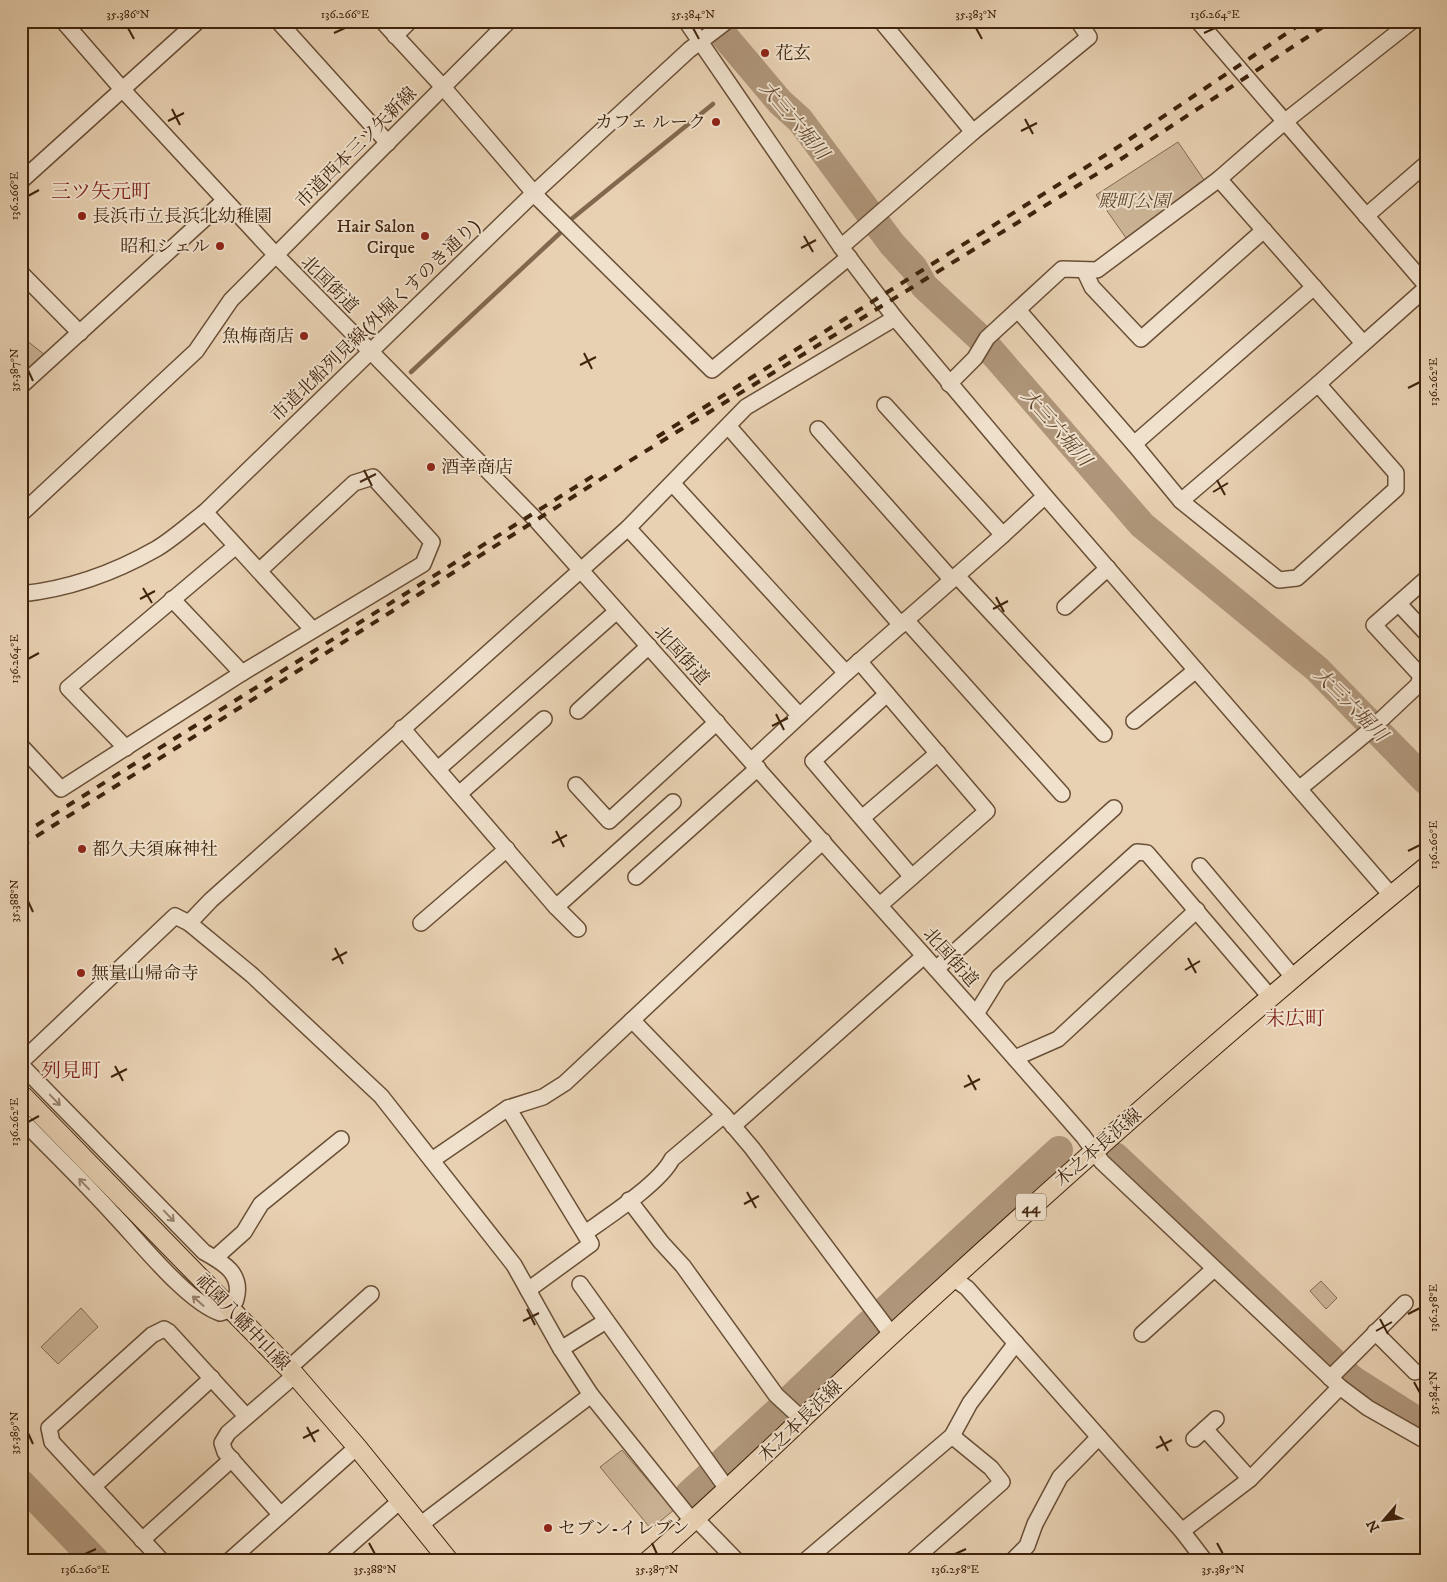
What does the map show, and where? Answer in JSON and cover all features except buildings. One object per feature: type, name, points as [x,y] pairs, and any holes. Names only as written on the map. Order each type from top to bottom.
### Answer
[{"type":"main road","name":"木之本長浜線","points":[[648,1561],[728,1490],[892,1334],[1094,1150],[1426,866]]},
{"type":"main road","name":"祇園八幡中山線","points":[[23,1096],[292,1371],[357,1447],[449,1561]]},
{"type":"street","points":[[21,181],[198,21]]},
{"type":"street","points":[[278,21],[388,142]]},
{"type":"street","points":[[382,21],[443,87],[534,193],[712,370],[845,252],[872,219],[973,132],[1090,36],[1078,21]]},
{"type":"street","points":[[395,36],[410,21]]},
{"type":"street","name":"市道西本三ツ矢新線","points":[[21,514],[196,351],[230,300],[509,21]]},
{"type":"street","points":[[686,21],[845,252],[895,318],[1045,496],[1391,895]]},
{"type":"street","name":"市道北船列見線(外堀くすのき通り)","points":[[21,594],[54,590],[105,574],[157,549],[205,512],[534,193],[700,42],[708,38],[727,21]]},
{"type":"street","points":[[881,21],[973,132]]},
{"type":"street","points":[[1181,501],[1318,384],[1426,287],[1283,123],[1198,21]]},
{"type":"street","points":[[950,384],[975,358],[986,338],[1062,269],[1097,270],[1219,179],[1283,123],[1412,21]]},
{"type":"street","name":"北国街道","points":[[71,24],[122,89],[224,201],[537,522],[880,905],[1015,1058],[1094,1150],[1102,1162],[1214,1269],[1337,1375],[1368,1408],[1426,1441]]},
{"type":"street","points":[[1366,216],[1426,164]]},
{"type":"street","points":[[1219,179],[1363,343]]},
{"type":"street","points":[[21,386],[224,201]]},
{"type":"street","points":[[1084,270],[1092,287],[1141,339],[1264,230]]},
{"type":"street","points":[[21,273],[80,333]]},
{"type":"street","points":[[1134,444],[1314,286]]},
{"type":"street","points":[[1018,310],[1181,501],[1279,580],[1296,578],[1396,488],[1396,473],[1318,384]]},
{"type":"street","points":[[189,923],[211,900],[402,728],[628,528],[729,427],[746,407],[895,318]]},
{"type":"street","points":[[885,404],[1003,535]]},
{"type":"street","points":[[729,427],[1062,794]]},
{"type":"street","points":[[818,429],[955,578],[1104,734]]},
{"type":"street","points":[[21,746],[61,789],[312,629],[423,564],[432,542],[372,477],[354,483],[259,571]]},
{"type":"street","points":[[673,484],[846,673]]},
{"type":"street","points":[[636,877],[755,764],[799,715],[1045,496]]},
{"type":"street","points":[[205,512],[312,629]]},
{"type":"street","points":[[628,528],[799,715]]},
{"type":"street","points":[[126,748],[68,688],[236,546]]},
{"type":"street","points":[[1065,607],[1108,568]]},
{"type":"street","points":[[1299,790],[1374,726],[1418,685],[1421,676],[1374,625],[1426,579]]},
{"type":"street","points":[[172,599],[242,674]]},
{"type":"street","points":[[1399,604],[1426,634]]},
{"type":"street","points":[[438,769],[617,611]]},
{"type":"street","points":[[578,711],[649,646]]},
{"type":"street","points":[[859,661],[987,810],[880,905]]},
{"type":"street","points":[[1134,721],[1196,670]]},
{"type":"street","points":[[887,694],[813,761],[912,876]]},
{"type":"street","points":[[459,794],[544,719]]},
{"type":"street","points":[[576,785],[609,821],[717,722]]},
{"type":"street","points":[[402,728],[556,907],[578,929]]},
{"type":"street","points":[[862,818],[938,753]]},
{"type":"street","points":[[556,907],[673,802]]},
{"type":"street","points":[[936,969],[1114,808]]},
{"type":"street","points":[[432,1160],[508,1108],[543,1097],[565,1083],[823,841]]},
{"type":"street","points":[[421,923],[507,849]]},
{"type":"street","points":[[976,1014],[999,977],[1137,852],[1147,853],[1271,998]]},
{"type":"street","points":[[1200,866],[1294,978]]},
{"type":"street","points":[[1015,1058],[1058,1039],[1197,910]]},
{"type":"street","points":[[21,1062],[174,916],[189,923],[252,975],[381,1096],[514,1265],[561,1349],[591,1395],[695,1520],[738,1561]]},
{"type":"street","points":[[585,1233],[667,1169],[672,1159],[728,1121],[924,956]]},
{"type":"street","points":[[632,1020],[752,1148],[892,1334]]},
{"type":"street","points":[[21,1065],[204,1252],[215,1258],[237,1278],[238,1295],[236,1303],[230,1309],[220,1313],[202,1305],[138,1243],[115,1216],[21,1119]]},
{"type":"street","points":[[508,1108],[591,1244],[528,1290]]},
{"type":"street","points":[[215,1258],[244,1232],[261,1204],[341,1140]]},
{"type":"street","points":[[629,1200],[661,1242],[683,1266],[776,1395],[802,1420]]},
{"type":"street","points":[[1142,1334],[1214,1269]]},
{"type":"street","points":[[953,1278],[967,1288],[1016,1343],[1182,1531],[1205,1561]]},
{"type":"street","points":[[580,1284],[728,1490]]},
{"type":"street","points":[[280,1514],[222,1448],[222,1440],[371,1294]]},
{"type":"street","points":[[1182,1531],[1250,1479],[1337,1375],[1404,1303]]},
{"type":"street","points":[[561,1349],[606,1321]]},
{"type":"street","points":[[162,1561],[52,1442],[49,1432],[51,1426],[152,1335],[161,1330],[169,1332],[246,1416]]},
{"type":"street","points":[[1376,1332],[1414,1372]]},
{"type":"street","points":[[805,1561],[952,1436],[970,1403],[1016,1343]]},
{"type":"street","points":[[94,1486],[212,1378]]},
{"type":"street","points":[[420,1525],[591,1395]]},
{"type":"street","points":[[1205,1429],[1250,1479]]},
{"type":"street","points":[[912,1561],[1002,1482],[991,1468],[952,1436]]},
{"type":"street","points":[[1012,1561],[1028,1546],[1034,1524],[1060,1477],[1099,1437]]},
{"type":"street","points":[[229,1561],[357,1447]]},
{"type":"street","points":[[142,1540],[232,1460]]},
{"type":"street","points":[[332,1561],[400,1501]]},
{"type":"green space","name":"殿町公園","points":[[1178,142],[1204,180],[1126,238],[1096,195]]},
{"type":"green space","points":[[21,336],[50,359],[21,383]]},
{"type":"green space","points":[[1321,1281],[1337,1298],[1326,1309],[1310,1291]]},
{"type":"green space","points":[[81,1308],[98,1327],[58,1364],[41,1347]]},
{"type":"green space","points":[[622,1450],[675,1509],[651,1529],[600,1467]]},
{"type":"waterway","name":"大三六堀川","points":[[726,38],[780,102],[800,120],[892,244],[914,268],[924,286],[980,338],[1142,525],[1317,669],[1426,781]]},
{"type":"waterway","points":[[569,221],[713,104]]},
{"type":"waterway","points":[[411,372],[560,233]]},
{"type":"waterway","points":[[883,1312],[1059,1150]]},
{"type":"waterway","points":[[1115,1156],[1352,1379],[1426,1426]]},
{"type":"waterway","points":[[790,1399],[870,1323]]},
{"type":"waterway","points":[[718,1466],[779,1410]]},
{"type":"waterway","points":[[685,1502],[689,1494],[710,1475]]},
{"type":"waterway","points":[[21,1483],[96,1561]]},
{"type":"railway","points":[[657,437],[1115,149],[1305,21]]},
{"type":"railway","points":[[21,846],[628,462],[1121,159],[1332,21]]},
{"type":"railway","points":[[21,835],[593,476]]},
{"type":"place","name":"花玄","points":[[765,53]]},
{"type":"place","name":"カフェ ルーク","points":[[716,122]]},
{"type":"place","name":"長浜市立長浜北幼稚園","points":[[82,216]]},
{"type":"place","name":"Hair Salon Cirque","points":[[425,236]]},
{"type":"place","name":"昭和シェル","points":[[220,246]]},
{"type":"place","name":"魚梅商店","points":[[304,336]]},
{"type":"place","name":"酒幸商店","points":[[431,467]]},
{"type":"place","name":"都久夫須麻神社","points":[[82,849]]},
{"type":"place","name":"無量山帰命寺","points":[[81,973]]},
{"type":"place","name":"セブン-イレブン","points":[[548,1528]]},
{"type":"district","name":"三ツ矢元町","points":[[101,191]]},
{"type":"district","name":"末広町","points":[[1295,1018]]},
{"type":"district","name":"列見町","points":[[71,1070]]}]
